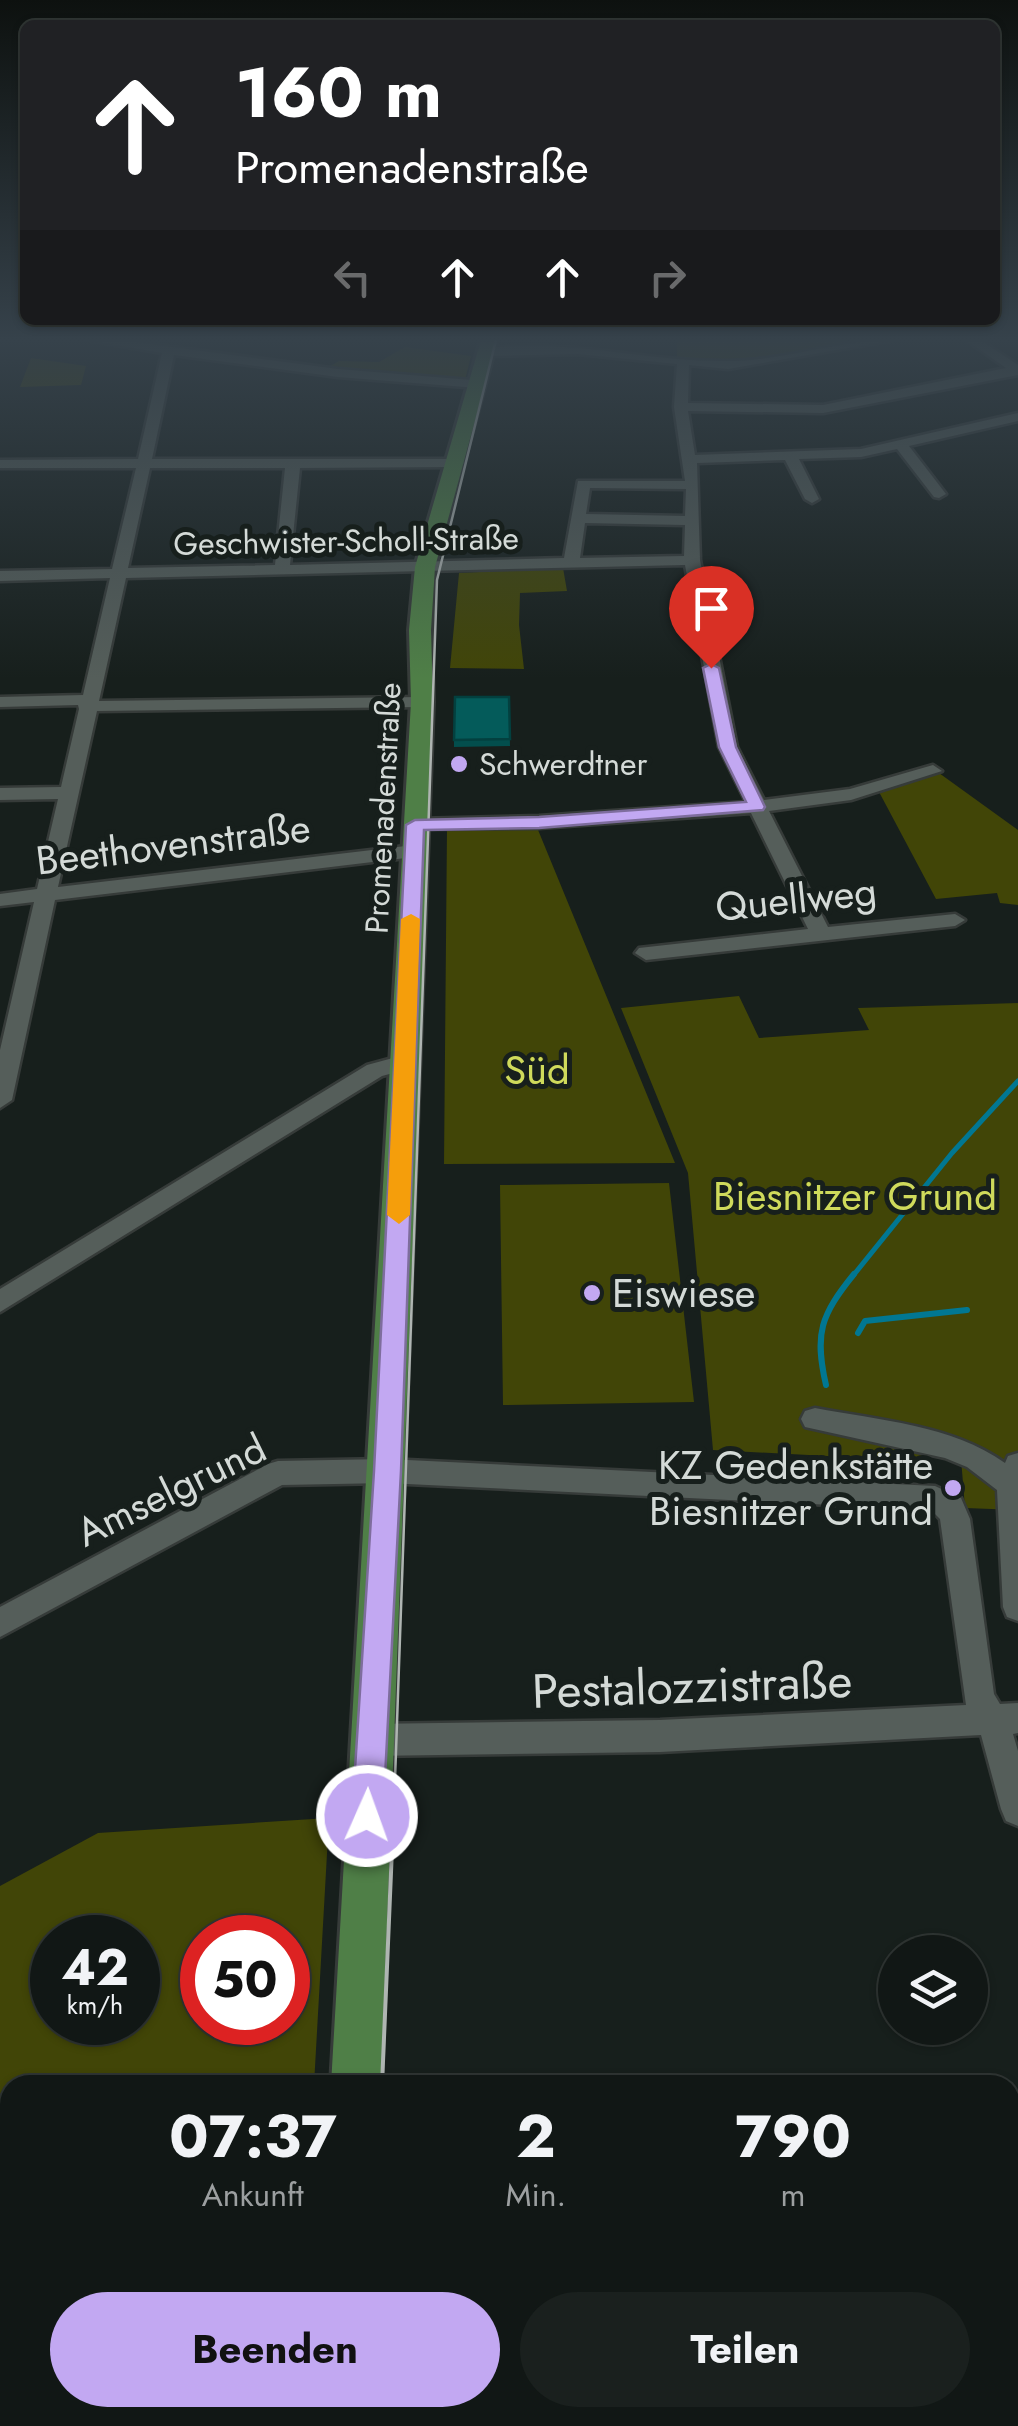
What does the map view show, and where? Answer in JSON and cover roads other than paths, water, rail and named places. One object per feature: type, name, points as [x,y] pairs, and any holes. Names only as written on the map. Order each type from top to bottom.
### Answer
[{"type":"main road","name":"Promenadenstraße","points":[[356,2075],[422,702],[420,630],[425,567],[459,453]]},
{"type":"street","points":[[0,1100],[145,453]]},
{"type":"street","points":[[690,453],[692,560],[728,747],[820,932]]},
{"type":"street","points":[[691,458],[858,453]]},
{"type":"street","points":[[906,453],[939,494]]},
{"type":"street","points":[[791,458],[812,499]]},
{"type":"street","points":[[282,569],[293,463]]},
{"type":"street","points":[[0,464],[456,463]]},
{"type":"street","points":[[572,564],[579,489],[588,482],[692,485]]},
{"type":"street","points":[[576,518],[693,521]]},
{"type":"street","name":"Geschwister-Scholl-Straße","points":[[0,576],[692,560]]},
{"type":"street","points":[[0,702],[422,702]]},
{"type":"street","name":"Beethovenstraße","points":[[0,900],[539,822],[757,807],[851,794],[933,771]]},
{"type":"street","points":[[0,794],[66,793]]},
{"type":"street","name":"Quellweg","points":[[646,953],[955,920]]},
{"type":"street","points":[[0,1302],[375,1070],[404,1063]]},
{"type":"street","points":[[815,1419],[949,1447],[1014,1475],[1018,1607]]},
{"type":"street","name":"Amselgrund","points":[[0,1623],[278,1473],[388,1471],[944,1501],[955,1520],[979,1698],[1005,1720]]},
{"type":"street","points":[[1005,1720],[1018,1810]]},
{"type":"street","name":"Pestalozzistraße","points":[[370,1740],[620,1737],[1005,1720]]},
{"type":"waterway","points":[[852,1277],[952,1153],[1018,1081]]},
{"type":"waterway","points":[[826,1385],[821,1351],[823,1325],[834,1301],[854,1274]]},
{"type":"waterway","points":[[858,1333],[865,1321],[967,1310]]},
{"type":"tram line","points":[[395,1780],[437,580],[468,453]]},
{"type":"tram line","points":[[382,2075],[395,1778]]},
{"type":"place","name":"Schwerdtner","points":[[459,764]]},
{"type":"place","name":"Eiswiese","points":[[592,1293]]},
{"type":"place","name":"KZ Gedenkstätte Biesnitzer Grund","points":[[953,1488]]},
{"type":"park label","name":"Süd","points":[[537,1070]]},
{"type":"park label","name":"Biesnitzer Grund","points":[[855,1196]]}]
